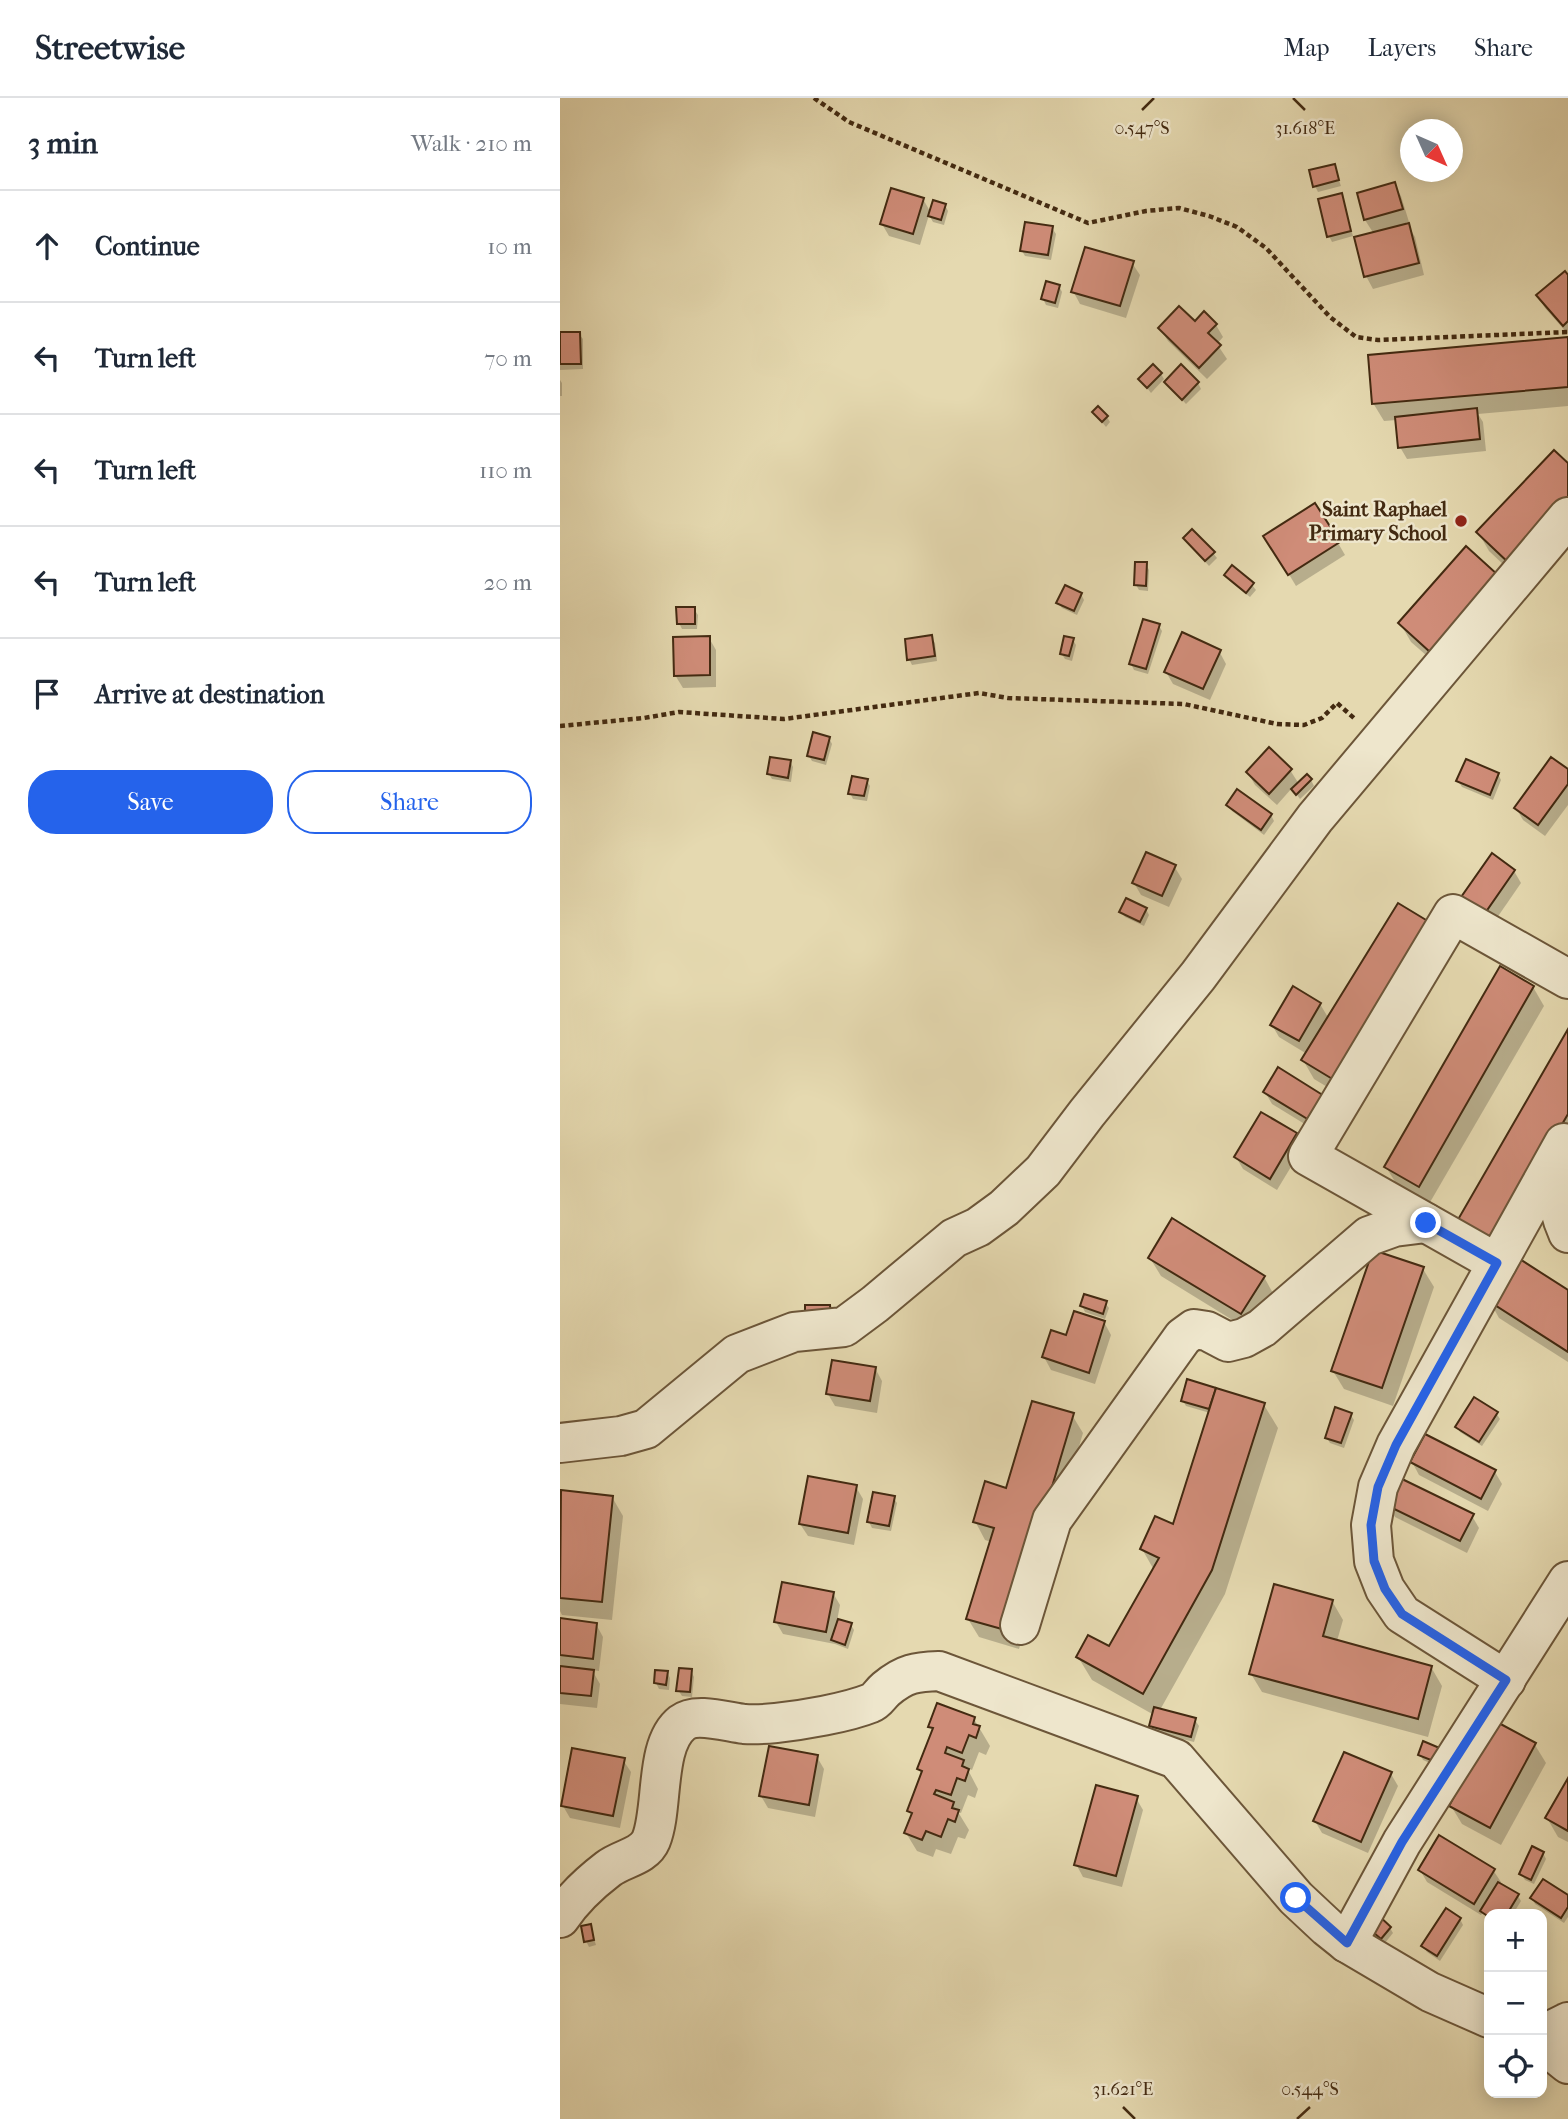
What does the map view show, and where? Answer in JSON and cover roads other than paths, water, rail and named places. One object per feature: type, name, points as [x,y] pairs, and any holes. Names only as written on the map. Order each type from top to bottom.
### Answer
[{"type":"street","points":[[560,1443],[621,1436],[646,1429],[737,1354],[794,1332],[844,1327],[954,1238],[978,1227],[1004,1208],[1043,1171],[1198,976],[1315,818],[1568,517]]},
{"type":"street","points":[[1497,1263],[1308,1156],[1453,914],[1568,979]]},
{"type":"street","points":[[1566,1139],[1556,1172],[1558,1202],[1568,1233]]},
{"type":"street","points":[[1506,1680],[1402,1614],[1385,1589],[1374,1561],[1371,1525],[1378,1487],[1396,1445],[1566,1139]]},
{"type":"street","points":[[1020,1625],[1052,1520],[1183,1338],[1194,1329],[1207,1331],[1228,1342],[1244,1338],[1262,1328],[1369,1236],[1394,1227],[1426,1223]]},
{"type":"street","points":[[1347,1943],[1402,1842],[1568,1581]]},
{"type":"street","points":[[560,1918],[573,1901],[608,1869],[643,1852],[650,1843],[655,1828],[667,1746],[673,1731],[684,1721],[699,1718],[747,1724],[777,1723],[844,1710],[874,1702],[885,1690],[910,1672],[939,1671],[1176,1759],[1296,1898],[1347,1943],[1430,1992],[1484,2016]]},
{"type":"street","points":[[1547,2032],[1568,2022]]},
{"type":"street","points":[[1547,2047],[1568,2064]]},
{"type":"place","name":"Saint Raphael Primary School","points":[[1461,521]]}]
